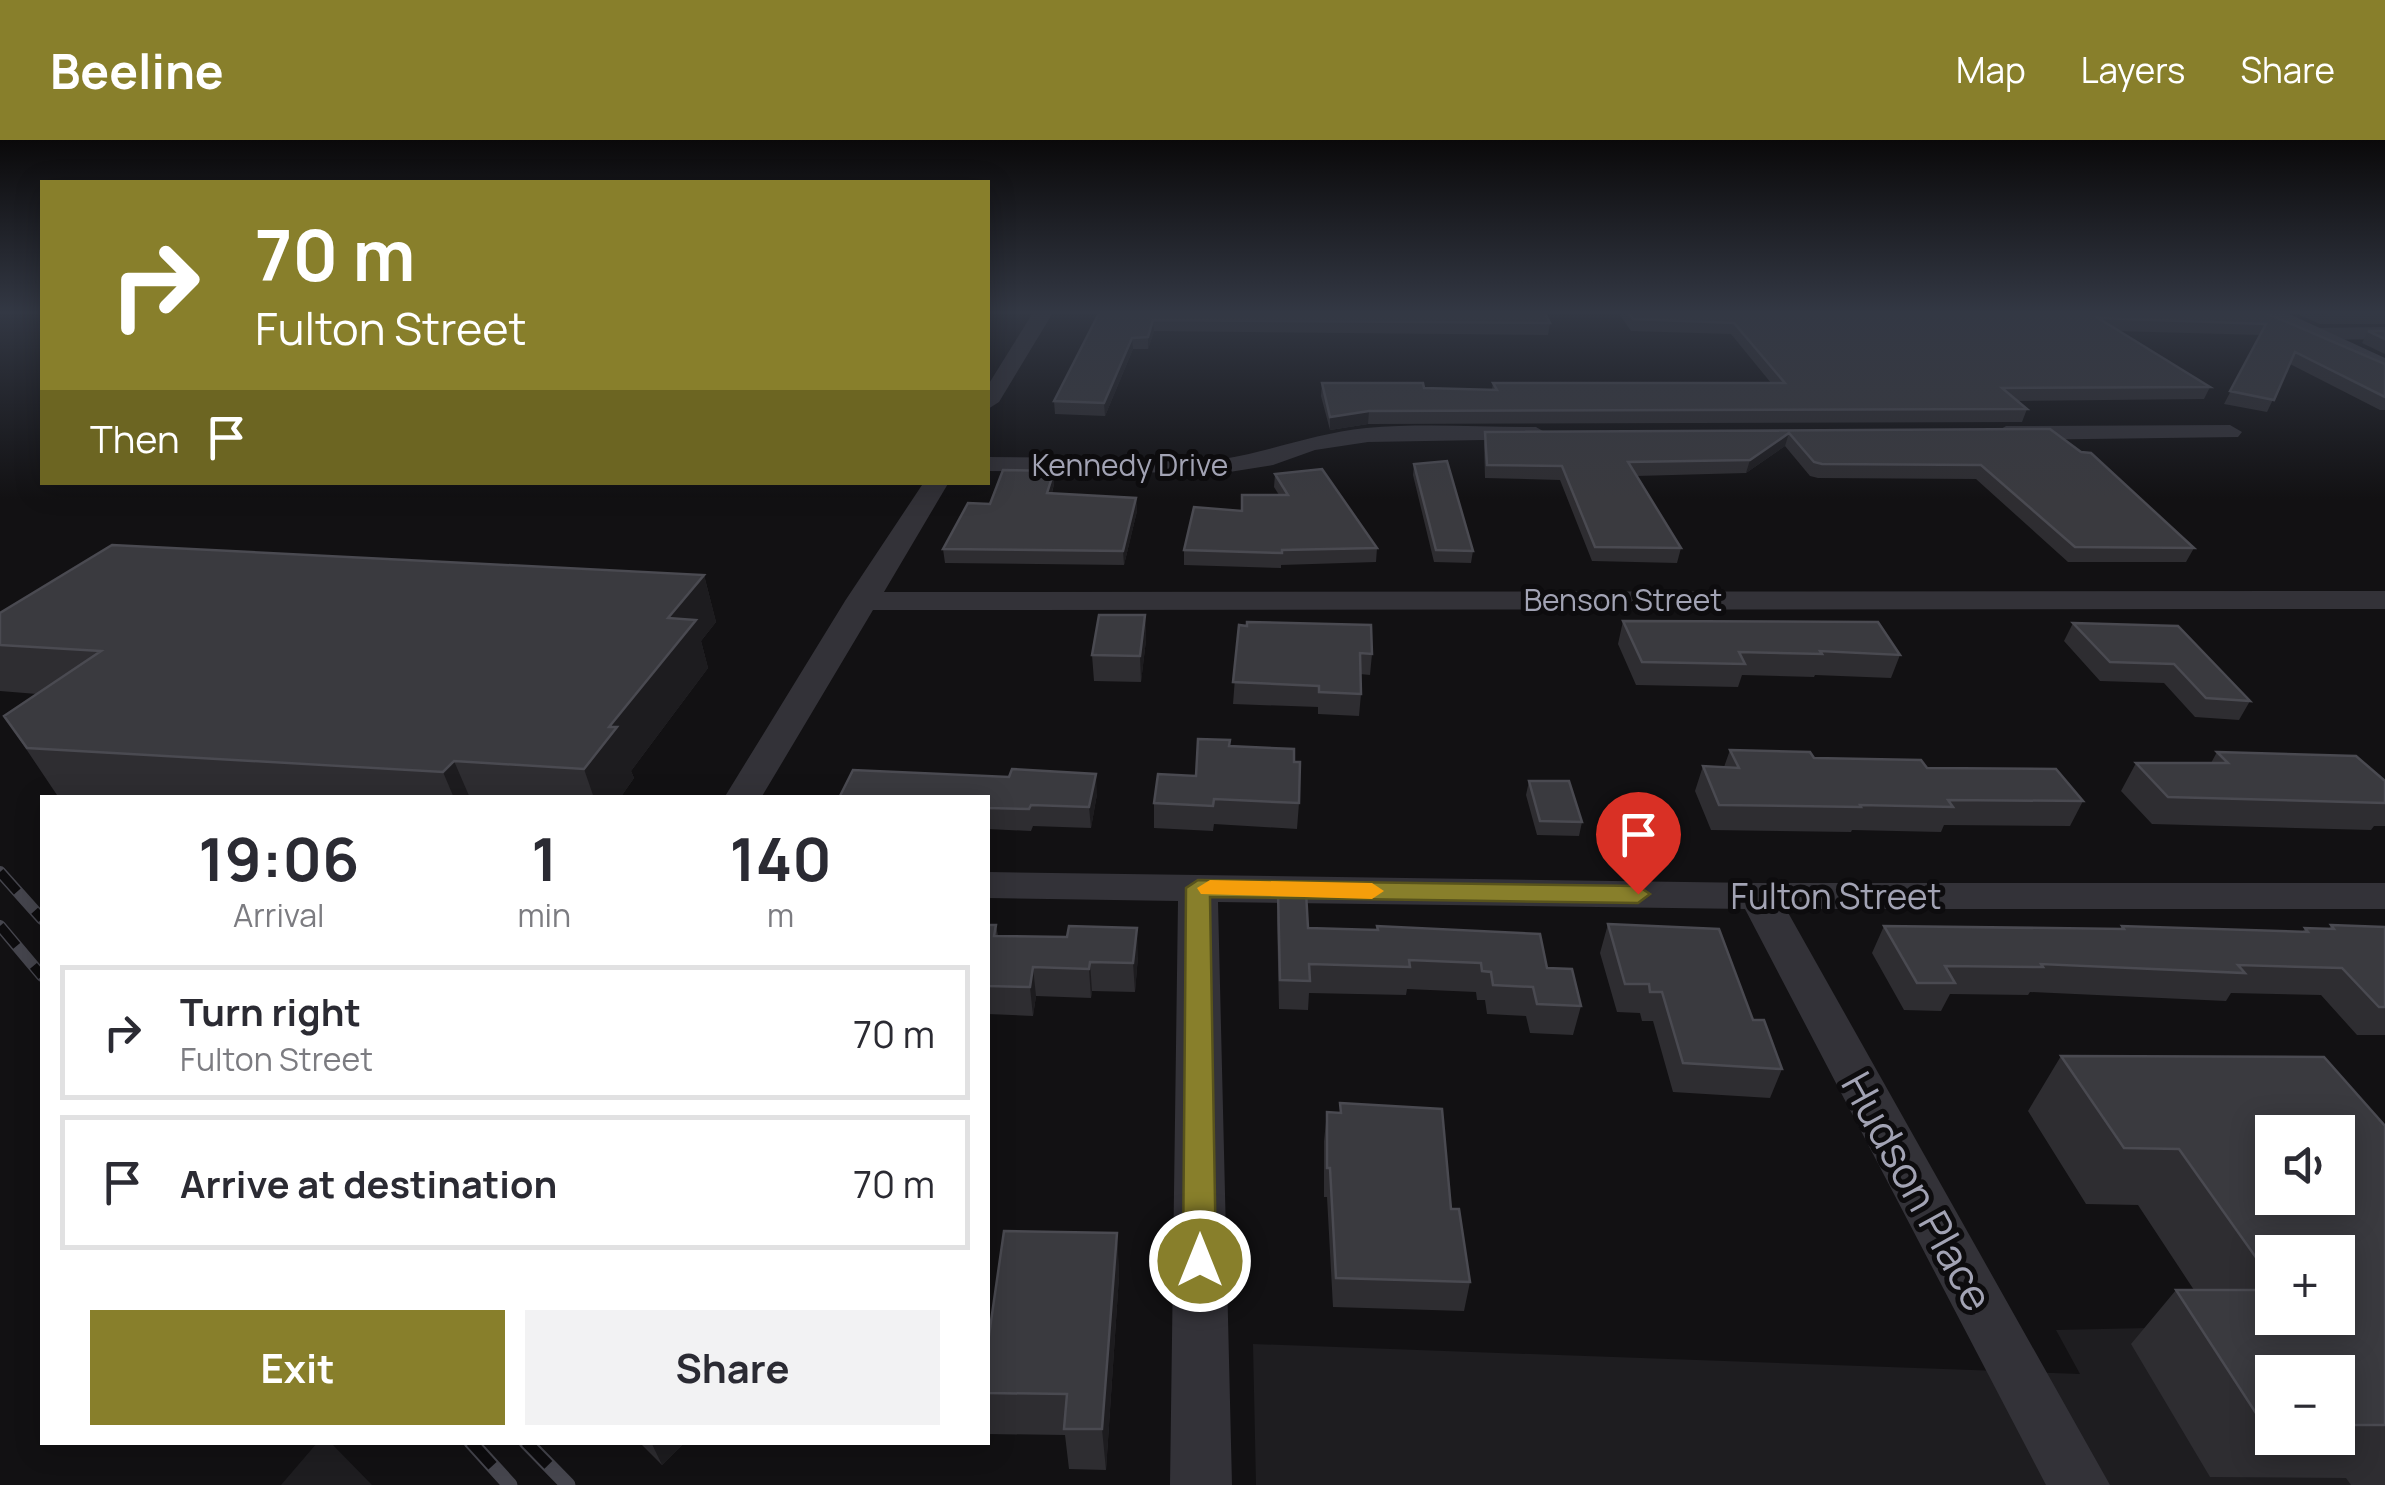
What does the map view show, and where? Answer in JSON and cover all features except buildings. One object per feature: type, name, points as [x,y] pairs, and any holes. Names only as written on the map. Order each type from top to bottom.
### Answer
[{"type":"street","points":[[990,399],[1005,374]]},
{"type":"street","points":[[1975,433],[2230,432]]},
{"type":"street","name":"Kennedy Drive","points":[[990,464],[1223,466],[1264,460],[1311,443],[1368,435],[1564,434]]},
{"type":"street","points":[[744,795],[935,485]]},
{"type":"street","name":"Benson Street","points":[[860,601],[2385,600]]},
{"type":"street","name":"Fulton Street","points":[[990,885],[1758,896],[2385,896]]},
{"type":"street","points":[[1198,888],[1200,1485]]},
{"type":"street","name":"Hudson Place","points":[[1758,896],[2079,1485]]},
{"type":"shaded area","points":[[2385,1323],[2385,1485],[1256,1485],[1253,1344],[2080,1374],[2056,1330],[2255,1326],[2255,1335],[2355,1335],[2355,1324]]},
{"type":"shaded area","points":[[315,1445],[333,1445],[372,1485],[281,1485]]},
{"type":"railway","points":[[0,872],[40,917]]},
{"type":"railway","points":[[0,926],[40,974]]},
{"type":"railway","points":[[474,1445],[510,1485]]},
{"type":"railway","points":[[529,1445],[568,1485]]},
{"type":"slow traffic","points":[[1210,888],[1372,891]]},
{"type":"route","points":[[1200,1261],[1198,888],[1638,894]]}]
